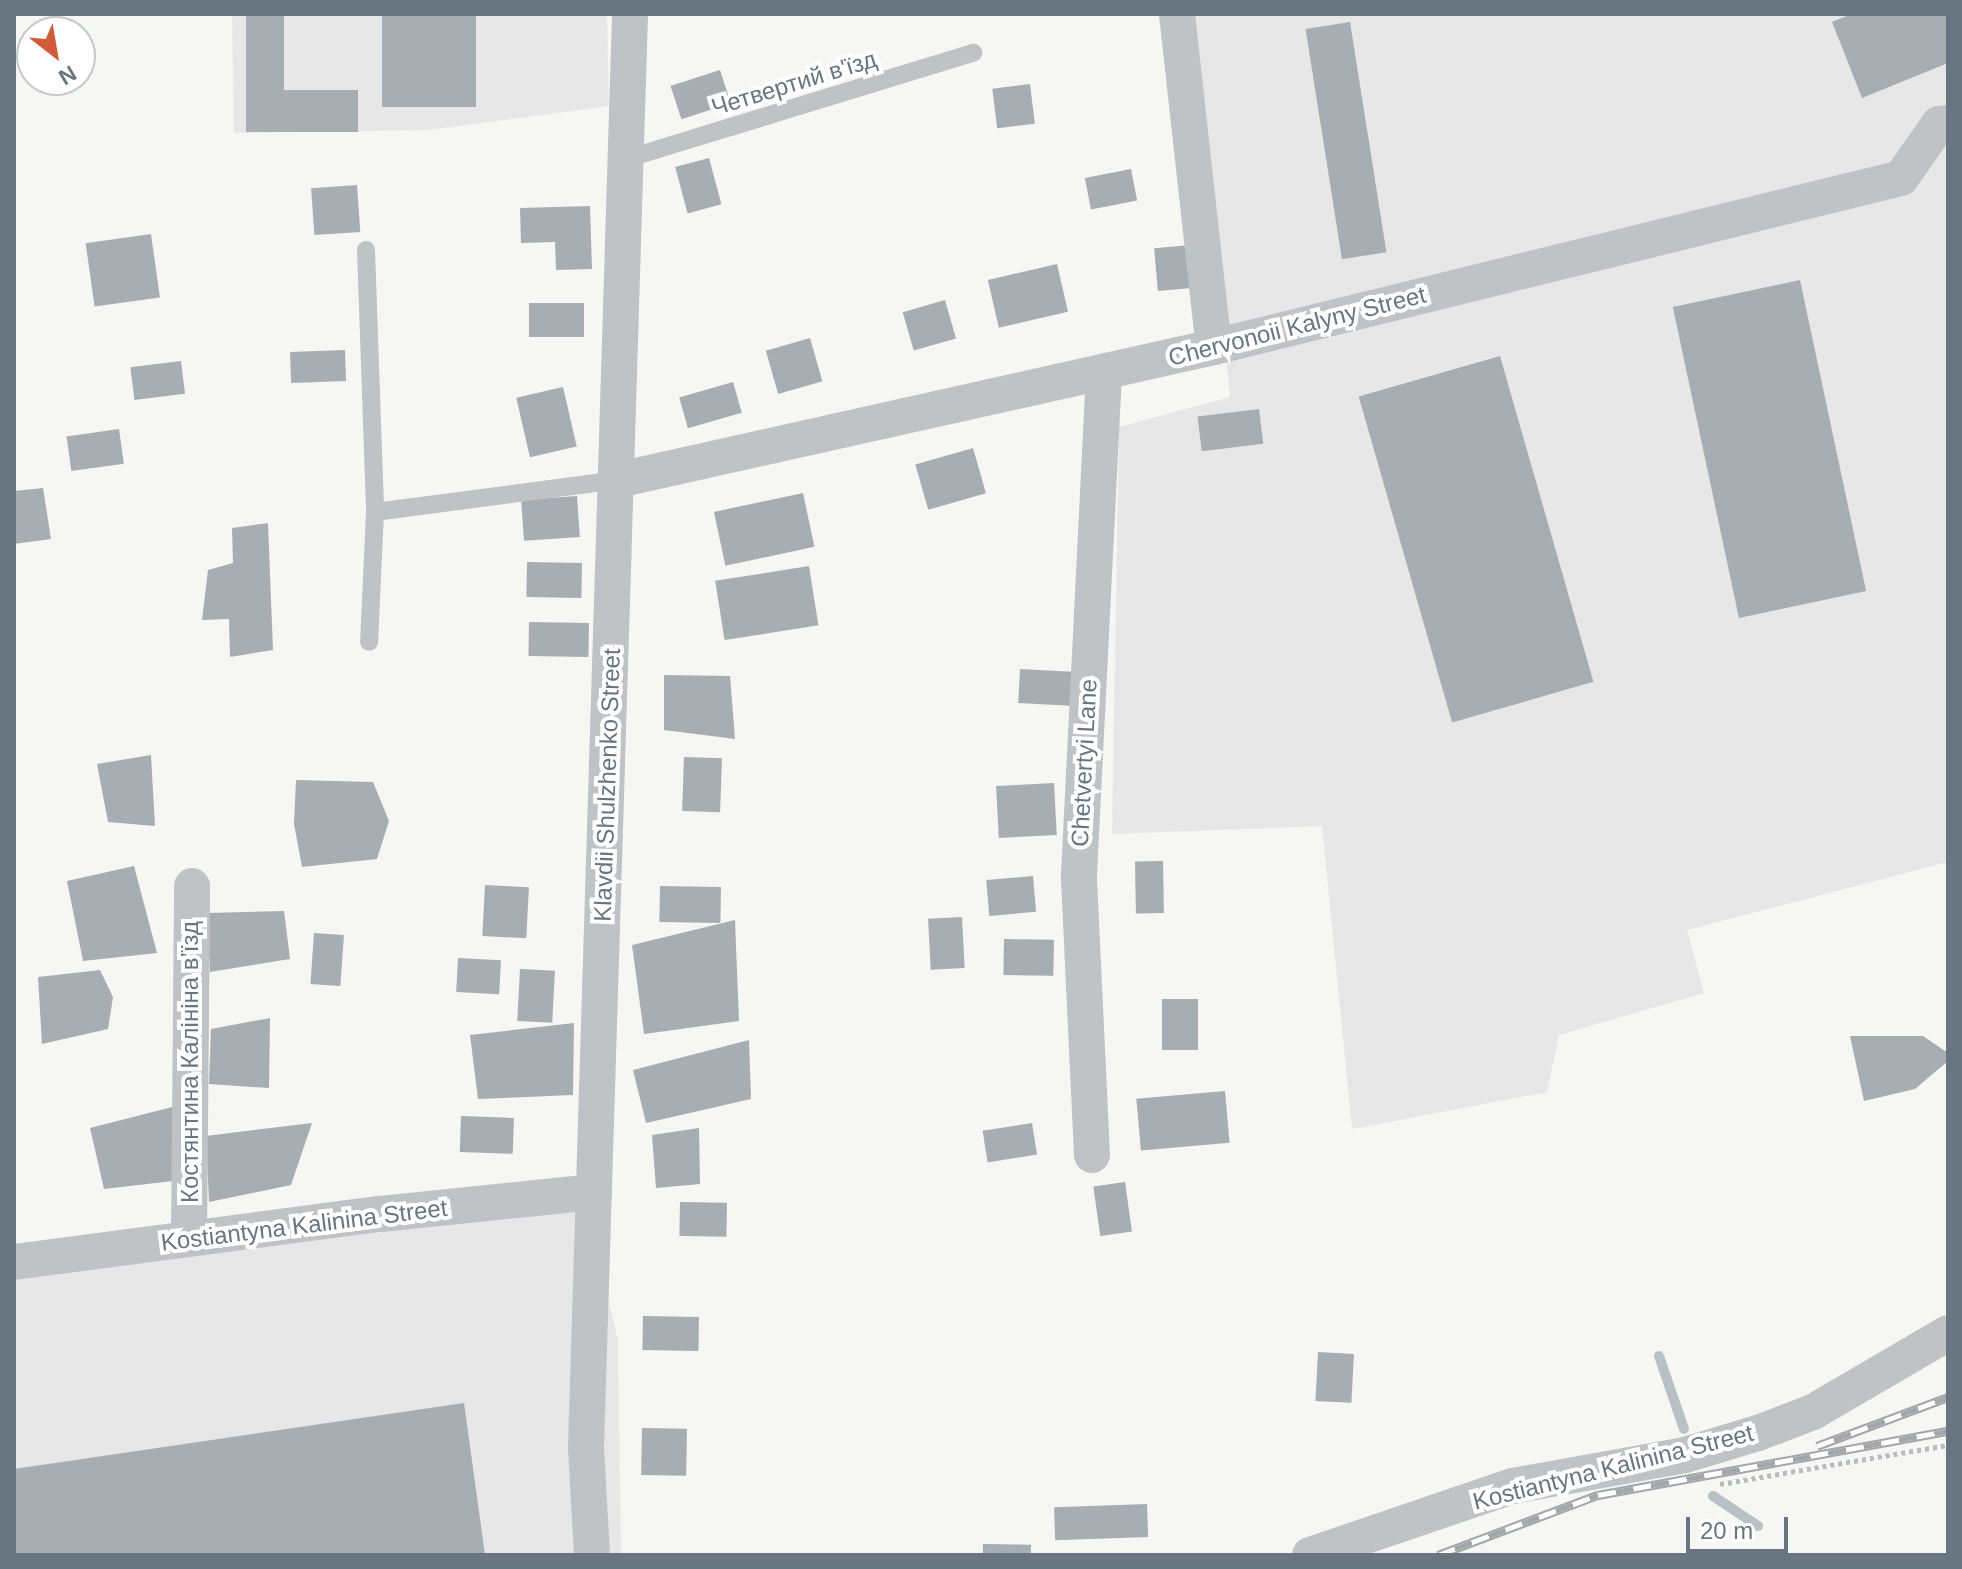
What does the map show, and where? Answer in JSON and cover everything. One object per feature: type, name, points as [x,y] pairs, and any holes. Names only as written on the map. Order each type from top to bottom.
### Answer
[{"type":"street","name":"Klavdii Shulzhenko Street","points":[[592,1555],[586,1447],[629,158],[630,14]]},
{"type":"street","points":[[1177,14],[1214,347]]},
{"type":"street","name":"Chervonoii Kalyny Street","points":[[618,480],[1214,347],[1901,178],[1939,124],[1948,123]]},
{"type":"street","name":"Chetvertyi Lane","points":[[1092,1155],[1079,875],[1104,372]]},
{"type":"street","name":"Костянтина Калініна в’їзд","points":[[189,1239],[192,886]]},
{"type":"street","name":"Kostiantyna Kalinina Street","points":[[14,1262],[594,1192]]},
{"type":"street","name":"Kostiantyna Kalinina Street","points":[[1310,1555],[1513,1486],[1685,1455],[1758,1433],[1813,1412],[1948,1333]]},
{"type":"lane","name":"Четвертий в'їзд","points":[[629,158],[973,53]]},
{"type":"lane","points":[[366,250],[375,512],[369,642]]},
{"type":"lane","points":[[375,512],[618,480]]},
{"type":"path","points":[[1770,1477],[1948,1445]]},
{"type":"shaded area","points":[[232,14],[607,14],[609,106],[428,130],[234,133]]},
{"type":"shaded area","points":[[1194,14],[1948,14],[1948,862],[1687,930],[1704,993],[1559,1035],[1547,1092],[1352,1129],[1322,826],[1112,834],[1119,427],[1230,397]]},
{"type":"shaded area","points":[[585,1202],[618,1340],[621,1555],[14,1555],[14,1270]]},
{"type":"building","points":[[246,14],[284,14],[284,90],[358,90],[358,132],[246,132]]},
{"type":"building","points":[[382,14],[476,14],[476,107],[382,107]]},
{"type":"building","points":[[1852,14],[1948,14],[1948,63],[1862,98],[1832,22]]},
{"type":"building","points":[[1350,22],[1386,252],[1342,259],[1306,29]]},
{"type":"building","points":[[720,70],[731,103],[681,119],[671,86]]},
{"type":"building","points":[[1030,84],[1035,124],[997,128],[992,89]]},
{"type":"building","points":[[709,158],[721,204],[688,213],[675,167]]},
{"type":"building","points":[[1131,169],[1137,200],[1091,209],[1085,178]]},
{"type":"building","points":[[357,185],[360,232],[314,235],[311,188]]},
{"type":"building","points":[[590,206],[592,269],[556,270],[555,242],[521,243],[520,208]]},
{"type":"building","points":[[151,234],[160,297],[95,307],[86,243]]},
{"type":"building","points":[[1191,245],[1195,288],[1158,291],[1154,248]]},
{"type":"building","points":[[1057,264],[1068,312],[999,328],[988,280]]},
{"type":"building","points":[[1800,280],[1866,591],[1739,618],[1673,307]]},
{"type":"building","points":[[945,300],[956,338],[914,351],[903,312]]},
{"type":"building","points":[[529,303],[584,303],[584,337],[529,337]]},
{"type":"building","points":[[810,338],[822,381],[778,394],[766,351]]},
{"type":"building","points":[[345,350],[346,381],[291,383],[290,352]]},
{"type":"building","points":[[1500,356],[1593,682],[1452,722],[1359,397]]},
{"type":"building","points":[[181,361],[185,394],[134,400],[130,367]]},
{"type":"building","points":[[733,382],[742,413],[688,428],[679,397]]},
{"type":"building","points":[[563,387],[577,446],[530,457],[516,398]]},
{"type":"building","points":[[1259,409],[1263,444],[1202,451],[1197,417]]},
{"type":"building","points":[[119,429],[124,464],[71,471],[67,436]]},
{"type":"building","points":[[973,448],[986,493],[928,510],[915,465]]},
{"type":"building","points":[[43,488],[51,539],[14,544],[14,491]]},
{"type":"building","points":[[803,493],[814,547],[725,566],[714,512]]},
{"type":"building","points":[[577,496],[580,537],[524,541],[521,500]]},
{"type":"building","points":[[268,523],[273,650],[230,657],[229,619],[202,620],[208,570],[233,563],[232,528]]},
{"type":"building","points":[[527,562],[582,563],[581,598],[526,597]]},
{"type":"building","points":[[809,566],[818,625],[725,640],[715,581]]},
{"type":"building","points":[[529,622],[589,623],[588,657],[528,656]]},
{"type":"building","points":[[1020,669],[1072,672],[1070,706],[1018,703]]},
{"type":"building","points":[[664,675],[730,676],[735,739],[664,730]]},
{"type":"building","points":[[151,755],[155,826],[108,822],[97,764]]},
{"type":"building","points":[[684,757],[722,758],[720,812],[682,811]]},
{"type":"building","points":[[296,780],[373,782],[389,821],[377,859],[302,867],[294,824]]},
{"type":"building","points":[[1054,783],[1057,835],[999,838],[996,786]]},
{"type":"building","points":[[1135,861],[1163,861],[1164,913],[1136,913]]},
{"type":"building","points":[[134,866],[157,953],[83,961],[67,881]]},
{"type":"building","points":[[1033,876],[1036,912],[989,916],[986,880]]},
{"type":"building","points":[[485,885],[529,887],[526,938],[482,936]]},
{"type":"building","points":[[660,886],[721,887],[720,923],[659,922]]},
{"type":"building","points":[[284,911],[290,959],[210,972],[207,913]]},
{"type":"building","points":[[962,917],[965,968],[931,970],[928,919]]},
{"type":"building","points":[[735,920],[739,1021],[644,1034],[632,945]]},
{"type":"building","points":[[314,933],[344,935],[340,986],[310,984]]},
{"type":"building","points":[[1004,939],[1054,940],[1053,976],[1003,975]]},
{"type":"building","points":[[458,958],[501,960],[499,994],[456,992]]},
{"type":"building","points":[[520,969],[555,971],[552,1023],[517,1021]]},
{"type":"building","points":[[100,970],[113,997],[108,1029],[42,1044],[38,977]]},
{"type":"building","points":[[1162,999],[1198,999],[1198,1050],[1162,1050]]},
{"type":"building","points":[[270,1018],[269,1088],[209,1084],[211,1029]]},
{"type":"building","points":[[574,1023],[573,1095],[478,1099],[470,1035]]},
{"type":"building","points":[[1850,1036],[1923,1036],[1948,1053],[1948,1061],[1915,1089],[1864,1101]]},
{"type":"building","points":[[749,1040],[751,1099],[646,1123],[633,1070]]},
{"type":"building","points":[[1225,1091],[1230,1143],[1141,1151],[1136,1099]]},
{"type":"building","points":[[180,1105],[190,1179],[104,1189],[90,1128]]},
{"type":"building","points":[[461,1116],[514,1118],[513,1154],[460,1152]]},
{"type":"building","points":[[312,1123],[291,1185],[209,1202],[206,1136]]},
{"type":"building","points":[[1032,1123],[1037,1155],[988,1162],[983,1131]]},
{"type":"building","points":[[699,1128],[700,1184],[656,1188],[652,1135]]},
{"type":"building","points":[[1125,1182],[1132,1232],[1100,1236],[1093,1186]]},
{"type":"building","points":[[680,1202],[727,1203],[726,1237],[679,1236]]},
{"type":"building","points":[[643,1316],[699,1317],[698,1351],[642,1350]]},
{"type":"building","points":[[1318,1352],[1354,1354],[1351,1403],[1315,1401]]},
{"type":"building","points":[[464,1403],[485,1555],[14,1555],[14,1469]]},
{"type":"building","points":[[642,1428],[687,1429],[686,1476],[641,1475]]},
{"type":"building","points":[[1147,1504],[1148,1537],[1055,1540],[1054,1507]]},
{"type":"building","points":[[983,1544],[1031,1545],[1031,1555],[983,1555]]},
{"type":"waterway","points":[[1659,1356],[1684,1429]]},
{"type":"waterway","points":[[1713,1496],[1758,1526]]},
{"type":"railway","points":[[1817,1446],[1948,1397]]},
{"type":"railway","points":[[1438,1555],[1598,1495],[1948,1431]]}]
